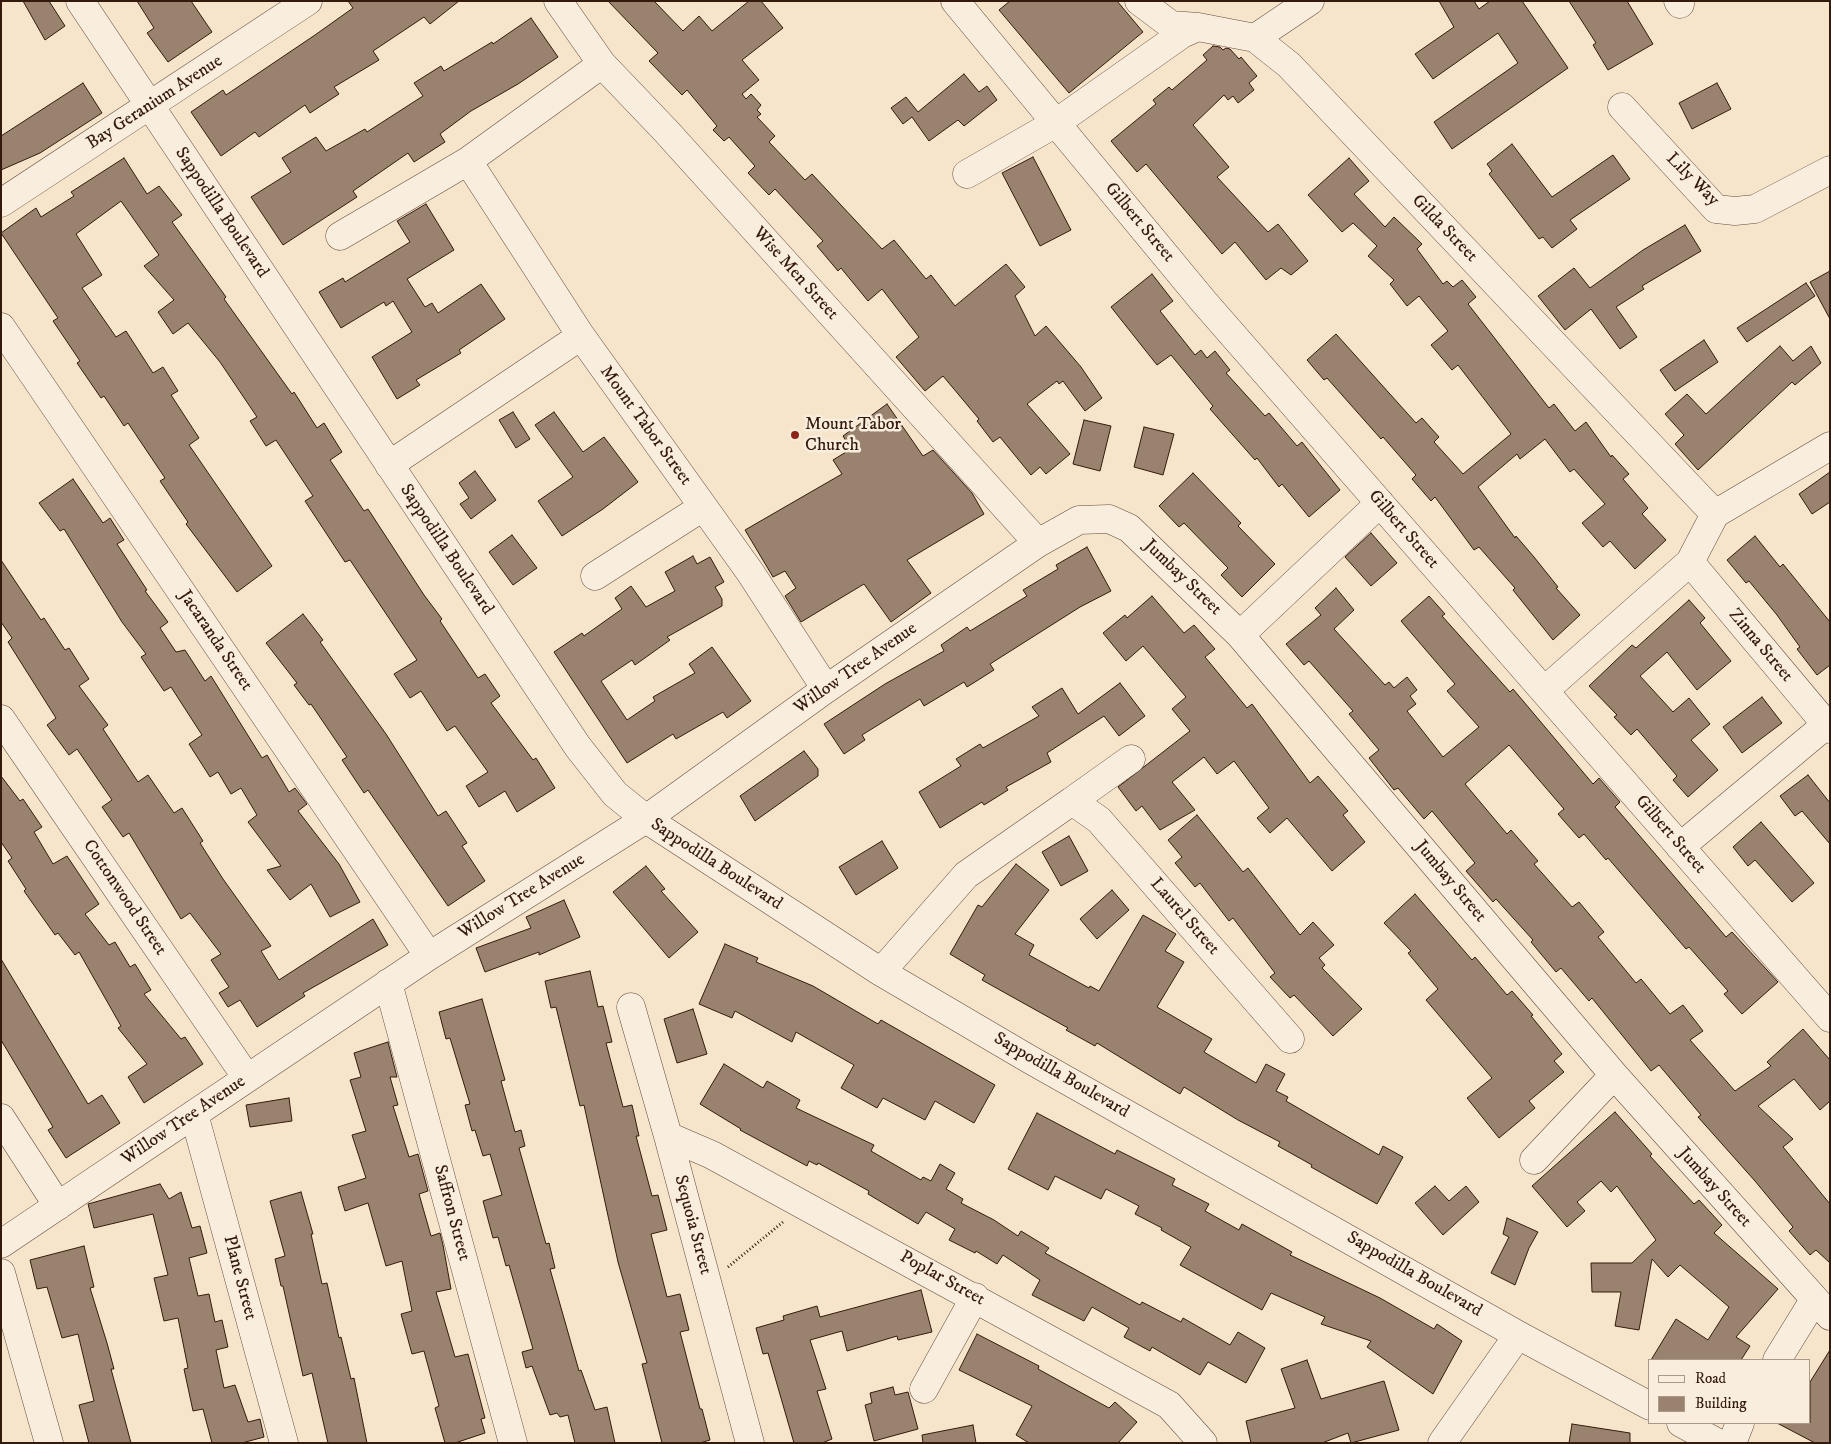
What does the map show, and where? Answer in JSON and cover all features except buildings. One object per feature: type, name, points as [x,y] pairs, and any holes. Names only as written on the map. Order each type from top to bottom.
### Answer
[{"type":"street","name":"Sappodilla Boulevard","points":[[80,1],[578,747],[615,794],[646,819],[881,972],[1028,1059],[1518,1335],[1648,1405]]},
{"type":"street","name":"Bay Geranium Avenue","points":[[1,203],[308,1]]},
{"type":"street","name":"Gilbert Street","points":[[955,1],[1204,302],[1830,1018]]},
{"type":"street","name":"Gilda Street","points":[[1139,1],[1171,24],[1255,38],[1289,65],[1715,514]]},
{"type":"street","points":[[1255,38],[1310,1]]},
{"type":"street","name":"Wise Men Street","points":[[561,2],[602,64],[679,145],[1038,543]]},
{"type":"street","points":[[967,174],[1056,123],[1182,34],[1198,27]]},
{"type":"street","points":[[340,236],[468,161],[602,64]]},
{"type":"street","name":"Lily Way","points":[[1622,107],[1716,209],[1735,211],[1755,209],[1830,170]]},
{"type":"street","name":"Mount Tabor Street","points":[[468,161],[581,336],[750,572],[826,689]]},
{"type":"street","name":"Jacaranda Street","points":[[1,327],[429,956]]},
{"type":"street","points":[[389,465],[581,336]]},
{"type":"street","points":[[1544,691],[1690,562],[1715,514],[1830,446]]},
{"type":"street","points":[[1240,634],[1380,504]]},
{"type":"street","points":[[595,576],[703,507]]},
{"type":"street","name":"Jumbay Street","points":[[1038,543],[1079,520],[1109,519],[1130,528],[1240,634],[1614,1075],[1822,1308]]},
{"type":"street","name":"Willow Tree Avenue","points":[[1,1244],[388,983],[646,819],[826,689],[1038,543]]},
{"type":"street","name":"Zinna Street","points":[[1690,562],[1828,727]]},
{"type":"street","name":"Cottonwood Street","points":[[1,719],[247,1078]]},
{"type":"street","points":[[1680,847],[1828,727]]},
{"type":"street","points":[[881,972],[966,876],[1131,759]]},
{"type":"street","name":"Laurel Street","points":[[1072,801],[1099,820],[1290,1040]]},
{"type":"street","name":"Saffron Street","points":[[388,983],[513,1443]]},
{"type":"street","name":"Sequoia Street","points":[[630,1007],[668,1136],[750,1443]]},
{"type":"street","points":[[1534,1160],[1614,1075]]},
{"type":"street","name":"Plane Street","points":[[194,1114],[284,1443]]},
{"type":"street","points":[[1,1118],[58,1206]]},
{"type":"street","name":"Poplar Street","points":[[668,1136],[712,1155],[804,1204],[1169,1405],[1203,1443]]},
{"type":"street","points":[[1,1273],[49,1443]]},
{"type":"street","points":[[924,1389],[975,1297]]},
{"type":"street","points":[[1778,1359],[1822,1308]]},
{"type":"street","points":[[1442,1443],[1518,1335]]},
{"type":"street","points":[[1683,1424],[1718,1443]]},
{"type":"street","points":[[1732,1443],[1740,1424]]},
{"type":"path","points":[[725,1270],[804,1204]]},
{"type":"place","name":"Mount Tabor Church","points":[[795,435]]}]
